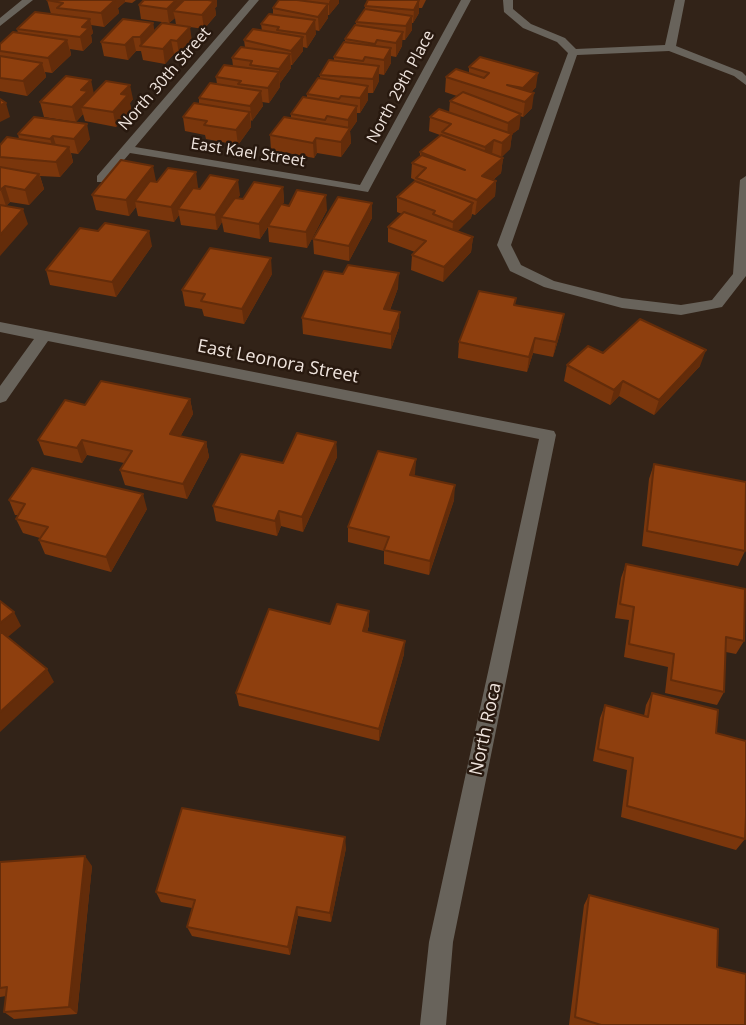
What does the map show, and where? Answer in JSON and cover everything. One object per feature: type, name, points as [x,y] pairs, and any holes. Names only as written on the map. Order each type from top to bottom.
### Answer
[{"type":"street","points":[[0,23],[28,0]]},
{"type":"street","name":"North 30th Street","points":[[101,179],[254,0]]},
{"type":"street","name":"North 29th Place","points":[[364,189],[466,0]]},
{"type":"street","points":[[508,0],[508,10],[527,26],[561,40],[573,52],[670,48],[743,76]]},
{"type":"street","points":[[670,48],[680,0]]},
{"type":"street","points":[[573,52],[503,245],[515,268],[549,284],[622,303],[681,310],[717,304],[740,275],[746,180]]},
{"type":"street","name":"East Kael Street","points":[[126,149],[364,189]]},
{"type":"street","name":"East Leonora Street","points":[[0,327],[548,435]]},
{"type":"street","points":[[0,397],[45,335]]},
{"type":"street","name":"North Roca","points":[[433,1025],[441,942],[548,435]]},
{"type":"building","points":[[47,0],[115,0],[101,13],[57,8],[63,3]]},
{"type":"building","points":[[144,0],[176,0],[167,9],[139,5]]},
{"type":"building","points":[[184,0],[214,1],[202,15],[173,11]]},
{"type":"building","points":[[279,0],[328,4],[318,17],[273,8]]},
{"type":"building","points":[[368,0],[419,0],[414,10],[365,6]]},
{"type":"building","points":[[365,9],[412,16],[406,26],[356,22]]},
{"type":"building","points":[[35,12],[90,19],[82,27],[89,28],[80,37],[17,29]]},
{"type":"building","points":[[269,14],[315,20],[306,34],[277,30],[279,27],[261,24]]},
{"type":"building","points":[[123,19],[153,23],[140,37],[133,37],[125,45],[101,42]]},
{"type":"building","points":[[162,23],[190,27],[177,41],[171,40],[163,49],[140,46]]},
{"type":"building","points":[[355,25],[403,32],[396,43],[377,40],[375,44],[345,39]]},
{"type":"building","points":[[253,29],[303,37],[291,51],[244,40]]},
{"type":"building","points":[[13,32],[67,40],[48,58],[0,51],[0,44]]},
{"type":"building","points":[[344,42],[391,48],[384,60],[365,57],[363,61],[334,57]]},
{"type":"building","points":[[241,47],[290,54],[279,69],[250,65],[252,61],[232,58]]},
{"type":"building","points":[[0,56],[42,63],[23,81],[0,78]]},
{"type":"building","points":[[480,57],[538,73],[523,88],[507,85],[534,93],[525,102],[446,77],[456,69],[484,78],[489,73],[469,67]]},
{"type":"building","points":[[329,60],[379,66],[373,79],[320,75]]},
{"type":"building","points":[[224,65],[279,72],[268,88],[238,84],[241,81],[216,77]]},
{"type":"building","points":[[66,76],[91,80],[81,90],[88,91],[72,107],[40,102]]},
{"type":"building","points":[[318,78],[368,86],[360,98],[341,96],[339,99],[307,94]]},
{"type":"building","points":[[106,81],[130,85],[121,94],[128,95],[113,112],[81,107]]},
{"type":"building","points":[[210,83],[261,91],[250,106],[199,98]]},
{"type":"building","points":[[463,92],[521,114],[508,123],[450,101]]},
{"type":"building","points":[[303,97],[357,106],[348,120],[327,116],[325,120],[291,114]]},
{"type":"building","points":[[194,103],[250,112],[236,130],[204,125],[207,121],[183,117]]},
{"type":"building","points":[[439,109],[512,134],[502,143],[494,140],[485,147],[442,132],[451,124],[430,117]]},
{"type":"building","points":[[34,117],[87,124],[74,139],[53,136],[50,139],[18,134]]},
{"type":"building","points":[[284,117],[350,128],[341,142],[316,138],[313,143],[270,135]]},
{"type":"building","points":[[441,135],[503,158],[482,176],[496,181],[477,200],[416,178],[426,168],[412,163],[422,155],[465,170],[420,152]]},
{"type":"building","points":[[7,137],[69,147],[56,162],[0,157],[0,145]]},
{"type":"building","points":[[121,160],[153,166],[126,200],[92,195]]},
{"type":"building","points":[[0,167],[39,174],[25,190],[5,186],[0,190]]},
{"type":"building","points":[[168,168],[196,172],[171,207],[135,201],[150,181],[157,182]]},
{"type":"building","points":[[210,175],[238,180],[215,215],[178,209],[193,188],[200,189]]},
{"type":"building","points":[[415,181],[473,203],[453,222],[433,214],[435,211],[397,197]]},
{"type":"building","points":[[254,182],[283,187],[259,224],[221,217],[235,198],[243,199]]},
{"type":"building","points":[[297,190],[326,195],[306,232],[268,226],[281,204],[289,206]]},
{"type":"building","points":[[338,197],[372,203],[349,246],[313,239]]},
{"type":"building","points":[[0,205],[23,209],[0,235]]},
{"type":"building","points":[[404,212],[473,237],[444,267],[412,255],[426,241],[388,227]]},
{"type":"building","points":[[105,223],[149,231],[112,282],[46,270],[80,228],[98,231]]},
{"type":"building","points":[[210,248],[271,258],[242,309],[201,301],[205,294],[182,290]]},
{"type":"building","points":[[348,265],[399,273],[384,309],[400,312],[391,334],[302,318],[324,271],[343,274]]},
{"type":"building","points":[[479,291],[516,298],[514,305],[564,314],[556,342],[535,338],[529,357],[459,342]]},
{"type":"building","points":[[640,319],[706,350],[659,400],[623,381],[614,390],[567,365],[588,346],[603,353]]},
{"type":"building","points":[[101,381],[190,399],[170,434],[206,442],[183,484],[120,470],[132,451],[82,440],[77,448],[38,440],[65,400],[85,405]]},
{"type":"building","points":[[297,433],[336,442],[302,517],[279,511],[275,521],[213,506],[241,454],[283,463]]},
{"type":"building","points":[[378,451],[416,459],[410,475],[455,485],[430,561],[384,550],[389,537],[348,527]]},
{"type":"building","points":[[654,464],[746,482],[745,551],[647,531]]},
{"type":"building","points":[[32,468],[143,494],[106,557],[39,540],[48,527],[16,519],[25,504],[9,500]]},
{"type":"building","points":[[626,564],[745,589],[744,641],[726,637],[724,692],[671,680],[674,654],[629,644],[634,607],[620,604]]},
{"type":"building","points":[[0,601],[14,612],[0,623]]},
{"type":"building","points":[[337,604],[369,611],[363,631],[405,641],[379,729],[236,693],[269,609],[330,624]]},
{"type":"building","points":[[0,631],[47,669],[0,712]]},
{"type":"building","points":[[652,693],[718,710],[716,733],[746,741],[745,839],[627,806],[633,758],[598,749],[605,705],[648,717]]},
{"type":"building","points":[[182,808],[345,837],[330,913],[297,907],[288,947],[187,927],[195,900],[156,892]]},
{"type":"building","points":[[85,856],[69,1007],[4,1012],[7,987],[0,988],[0,862]]},
{"type":"building","points":[[589,895],[718,929],[717,967],[746,974],[745,1025],[601,1025],[575,1017]]}]
